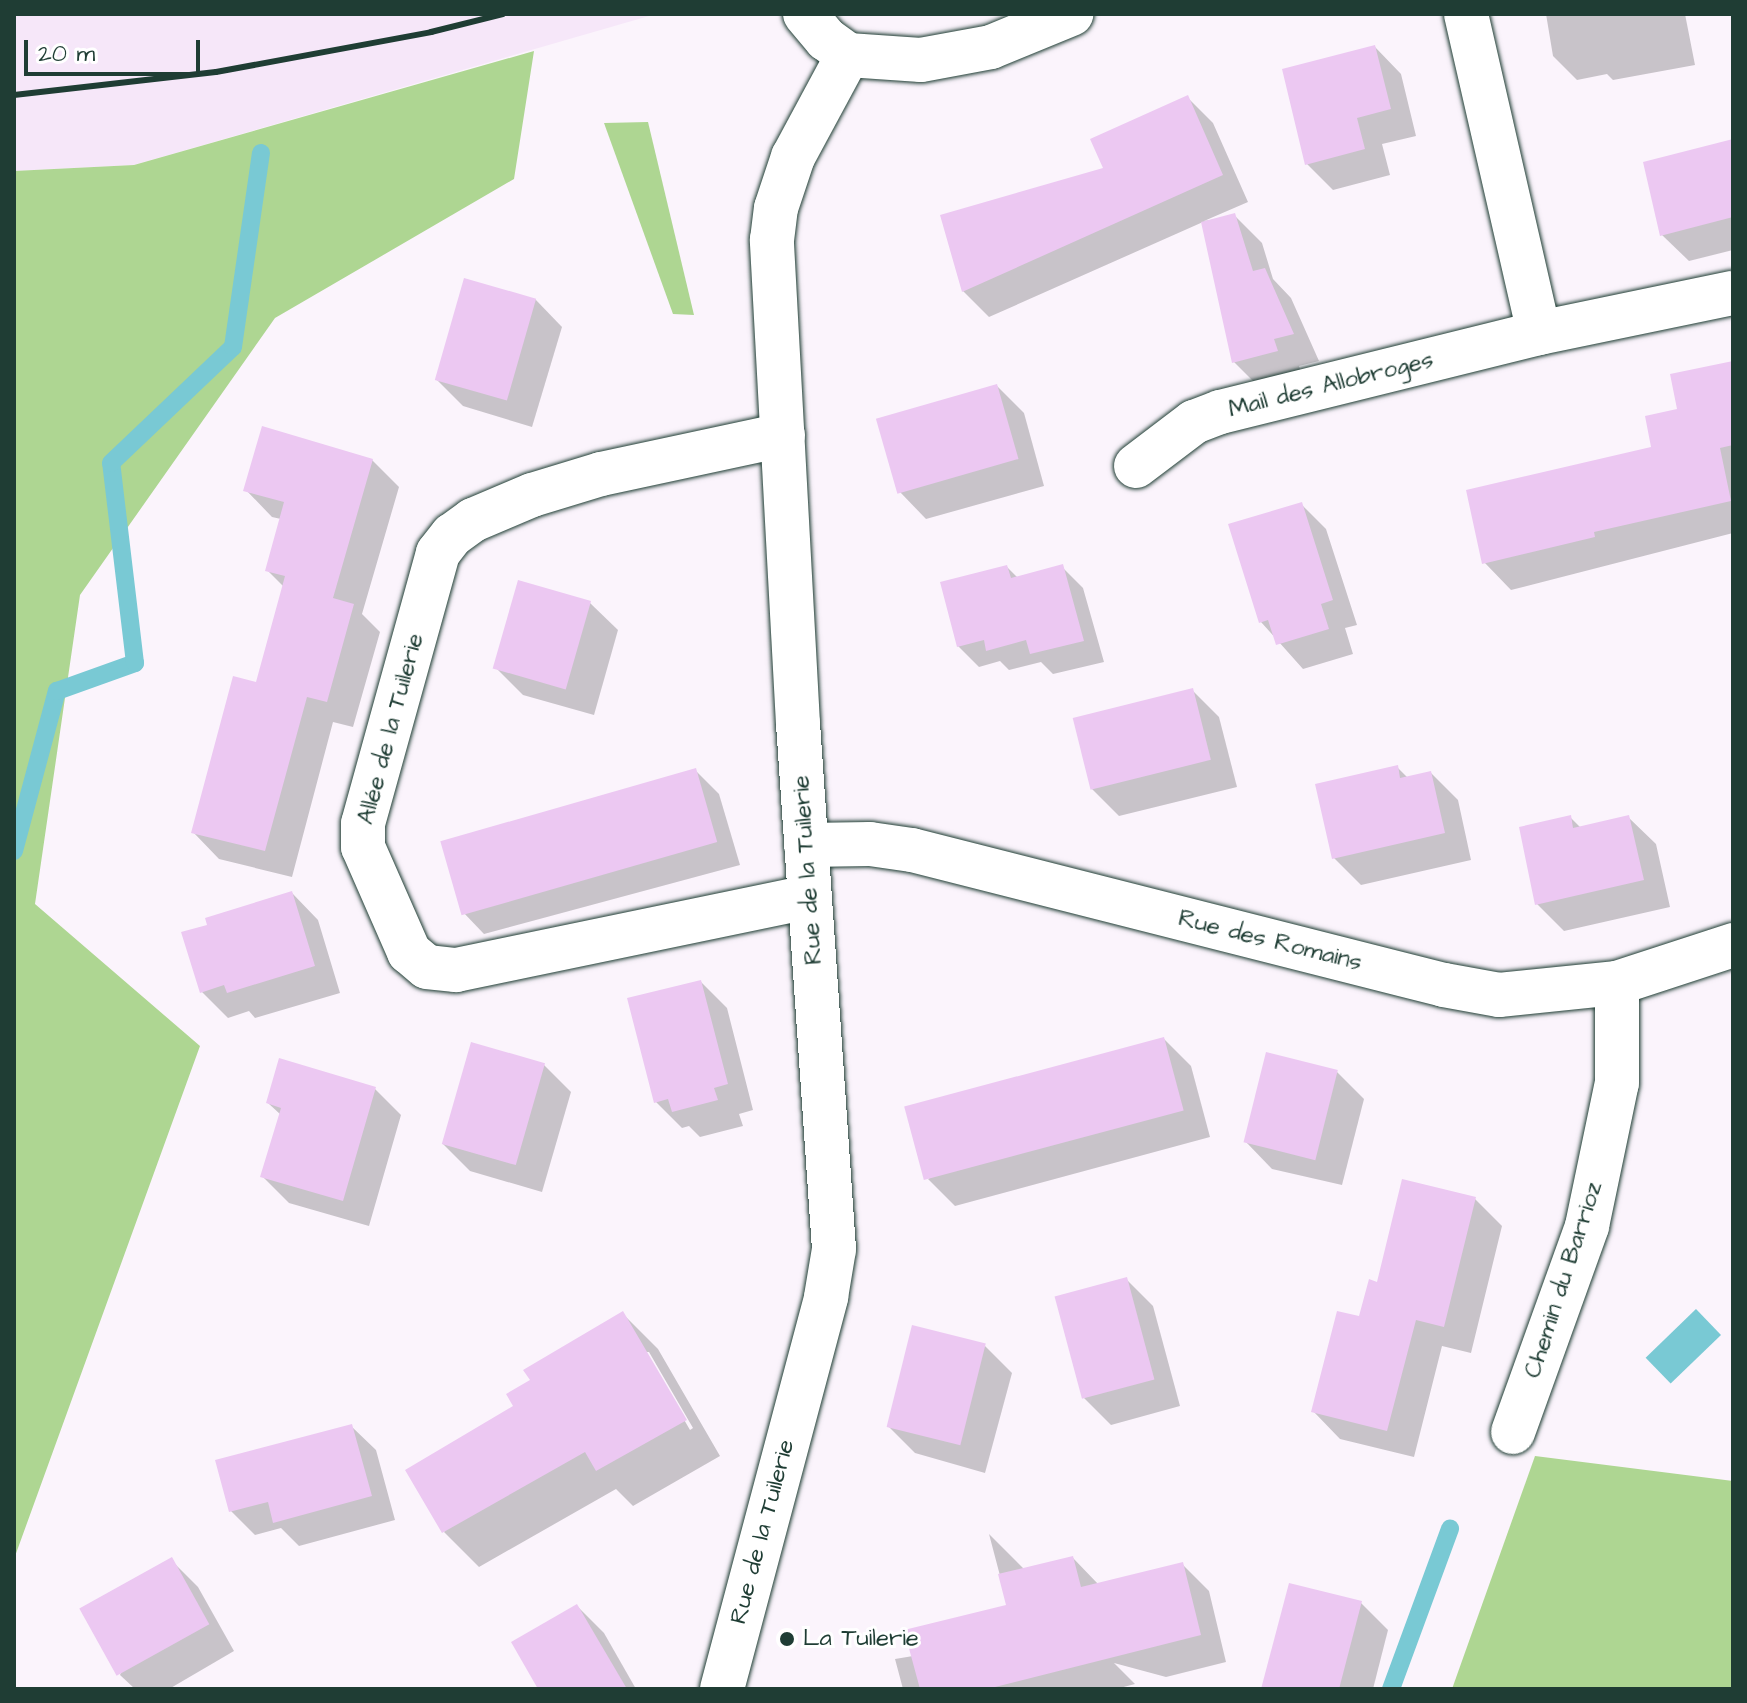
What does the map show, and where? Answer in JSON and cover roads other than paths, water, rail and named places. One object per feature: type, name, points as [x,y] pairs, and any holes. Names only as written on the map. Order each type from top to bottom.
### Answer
[{"type":"street","points":[[805,14],[826,39],[848,55],[921,60],[958,56],[991,47],[1071,14]]},
{"type":"street","points":[[1466,14],[1539,333]]},
{"type":"street","name":"Rue de la Tuilerie","points":[[722,1689],[826,1297],[834,1249],[809,897],[772,240],[776,208],[793,157],[848,55]]},
{"type":"street","name":"Mail des Allobroges","points":[[1136,466],[1194,422],[1220,412],[1539,333],[1733,293]]},
{"type":"street","name":"Allée de la Tuilerie","points":[[783,435],[601,474],[532,495],[473,520],[452,535],[438,553],[363,824],[363,847],[409,952],[427,967],[441,969],[456,970],[809,897]]},
{"type":"street","name":"Rue des Romains","points":[[806,845],[870,844],[912,850],[1444,985],[1499,995],[1617,983],[1733,945]]},
{"type":"street","name":"Chemin du Barrioz","points":[[1513,1432],[1587,1226],[1617,1083],[1617,983]]},
{"type":"water","points":[[1696,1309],[1721,1335],[1671,1384],[1646,1358]]},
{"type":"waterway","points":[[14,851],[57,691],[135,663],[111,463],[233,347],[261,153]]},
{"type":"waterway","points":[[1391,1689],[1450,1529]]},
{"type":"railway","points":[[14,95],[216,72],[431,32],[503,14]]},
{"type":"place","name":"La Tuilerie","points":[[787,1639]]}]
